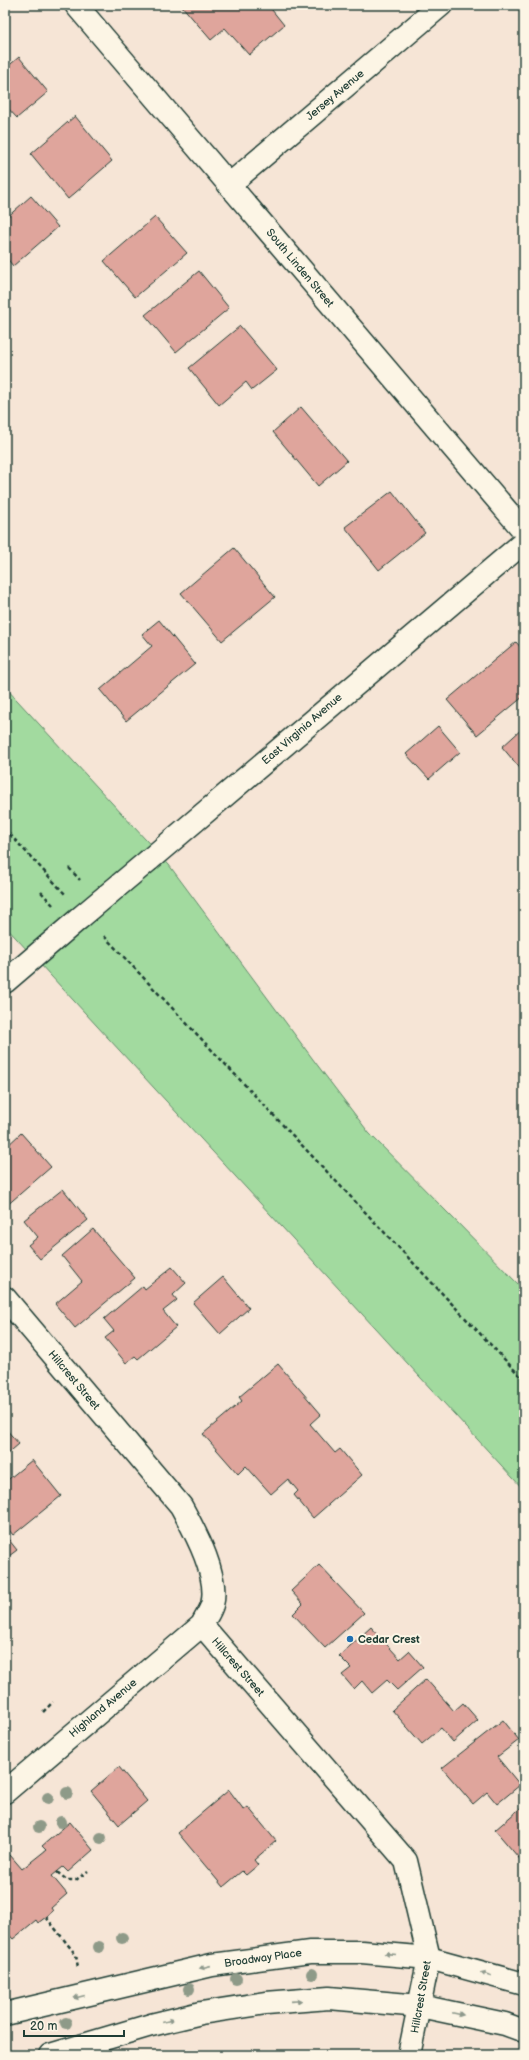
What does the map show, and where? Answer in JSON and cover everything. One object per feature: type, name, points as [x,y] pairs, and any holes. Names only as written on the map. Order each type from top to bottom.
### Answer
[{"type":"street","name":"South Linden Street","points":[[76,5],[524,531]]},
{"type":"street","name":"Jersey Avenue","points":[[229,185],[441,5]]},
{"type":"street","name":"East Virginia Avenue","points":[[7,980],[368,672],[524,542]]},
{"type":"street","name":"Hillcrest Street","points":[[5,1298],[181,1506],[198,1537],[209,1566],[212,1604],[202,1625],[406,1861],[429,1958],[409,2055]]},
{"type":"street","name":"Highland Avenue","points":[[5,1792],[202,1625]]},
{"type":"street","name":"Broadway Place","points":[[5,2014],[212,1965],[310,1952],[362,1952],[429,1958],[524,1984]]},
{"type":"street","points":[[50,2055],[201,2012],[266,2003],[329,1998],[420,2006],[505,2024],[524,2031]]},
{"type":"path","points":[[5,829],[68,897]]},
{"type":"path","points":[[69,868],[83,883]]},
{"type":"path","points":[[41,892],[56,907]]},
{"type":"path","points":[[101,932],[524,1380]]},
{"type":"path","points":[[43,1712],[53,1702]]},
{"type":"path","points":[[57,1872],[67,1880],[76,1880],[88,1871]]},
{"type":"path","points":[[46,1917],[76,1955],[83,1996]]},
{"type":"green space","points":[[5,687],[169,865],[369,1133],[524,1290],[524,1490],[5,926]]},
{"type":"building","points":[[181,5],[268,5],[284,25],[249,55],[225,28],[211,40]]},
{"type":"building","points":[[19,57],[48,92],[17,118],[5,105],[5,69]]},
{"type":"building","points":[[75,116],[112,161],[68,199],[31,154]]},
{"type":"building","points":[[31,196],[58,227],[13,266],[5,256],[5,219]]},
{"type":"building","points":[[155,217],[187,253],[135,297],[104,261]]},
{"type":"building","points":[[199,271],[229,308],[176,352],[145,315]]},
{"type":"building","points":[[240,326],[277,370],[252,390],[246,382],[219,405],[189,368]]},
{"type":"building","points":[[301,407],[347,461],[318,486],[273,432]]},
{"type":"building","points":[[392,491],[425,533],[379,570],[345,527]]},
{"type":"building","points":[[234,548],[275,597],[222,641],[181,593]]},
{"type":"building","points":[[159,620],[195,664],[126,721],[100,690],[152,646],[142,634]]},
{"type":"building","points":[[516,642],[524,651],[524,696],[477,735],[447,700]]},
{"type":"building","points":[[438,726],[460,752],[429,779],[406,754]]},
{"type":"building","points":[[524,727],[524,773],[502,747]]},
{"type":"building","points":[[21,1133],[51,1167],[5,1207],[5,1148]]},
{"type":"building","points":[[63,1189],[88,1220],[40,1259],[28,1245],[38,1237],[24,1220]]},
{"type":"building","points":[[93,1229],[135,1278],[75,1328],[55,1304],[82,1281],[62,1256]]},
{"type":"building","points":[[172,1267],[186,1283],[173,1295],[177,1300],[163,1311],[176,1327],[138,1359],[135,1356],[126,1363],[105,1338],[114,1331],[104,1319],[143,1286],[145,1289]]},
{"type":"building","points":[[223,1277],[249,1308],[220,1334],[193,1303]]},
{"type":"building","points":[[278,1364],[321,1414],[310,1424],[335,1453],[340,1449],[362,1475],[313,1518],[294,1495],[298,1491],[288,1479],[271,1494],[246,1466],[238,1474],[203,1434],[242,1401],[239,1397]]},
{"type":"building","points":[[5,1428],[19,1444],[5,1456]]},
{"type":"building","points":[[32,1460],[61,1496],[13,1535],[5,1525],[5,1482]]},
{"type":"building","points":[[5,1535],[17,1550],[5,1559]]},
{"type":"building","points":[[319,1565],[364,1613],[325,1648],[293,1614],[303,1604],[291,1591]]},
{"type":"building","points":[[371,1627],[400,1659],[409,1651],[423,1667],[397,1690],[387,1680],[372,1693],[362,1681],[354,1689],[342,1675],[351,1668],[339,1656]]},
{"type":"building","points":[[426,1679],[454,1711],[463,1703],[478,1720],[453,1742],[441,1728],[422,1744],[392,1710]]},
{"type":"building","points":[[503,1720],[519,1740],[497,1757],[520,1785],[497,1804],[487,1792],[473,1804],[442,1768]]},
{"type":"building","points":[[119,1767],[147,1801],[119,1825],[91,1791]]},
{"type":"building","points":[[229,1790],[244,1810],[248,1807],[276,1841],[254,1860],[258,1865],[246,1875],[242,1871],[223,1887],[178,1833]]},
{"type":"building","points":[[524,1805],[524,1864],[495,1830]]},
{"type":"building","points":[[70,1822],[93,1850],[68,1872],[63,1867],[52,1876],[67,1894],[51,1908],[53,1911],[46,1917],[38,1923],[36,1920],[13,1939],[5,1930],[5,1859],[10,1855],[22,1869],[46,1850],[42,1846]]},
{"type":"place","name":"Cedar Crest","points":[[350,1639]]}]
